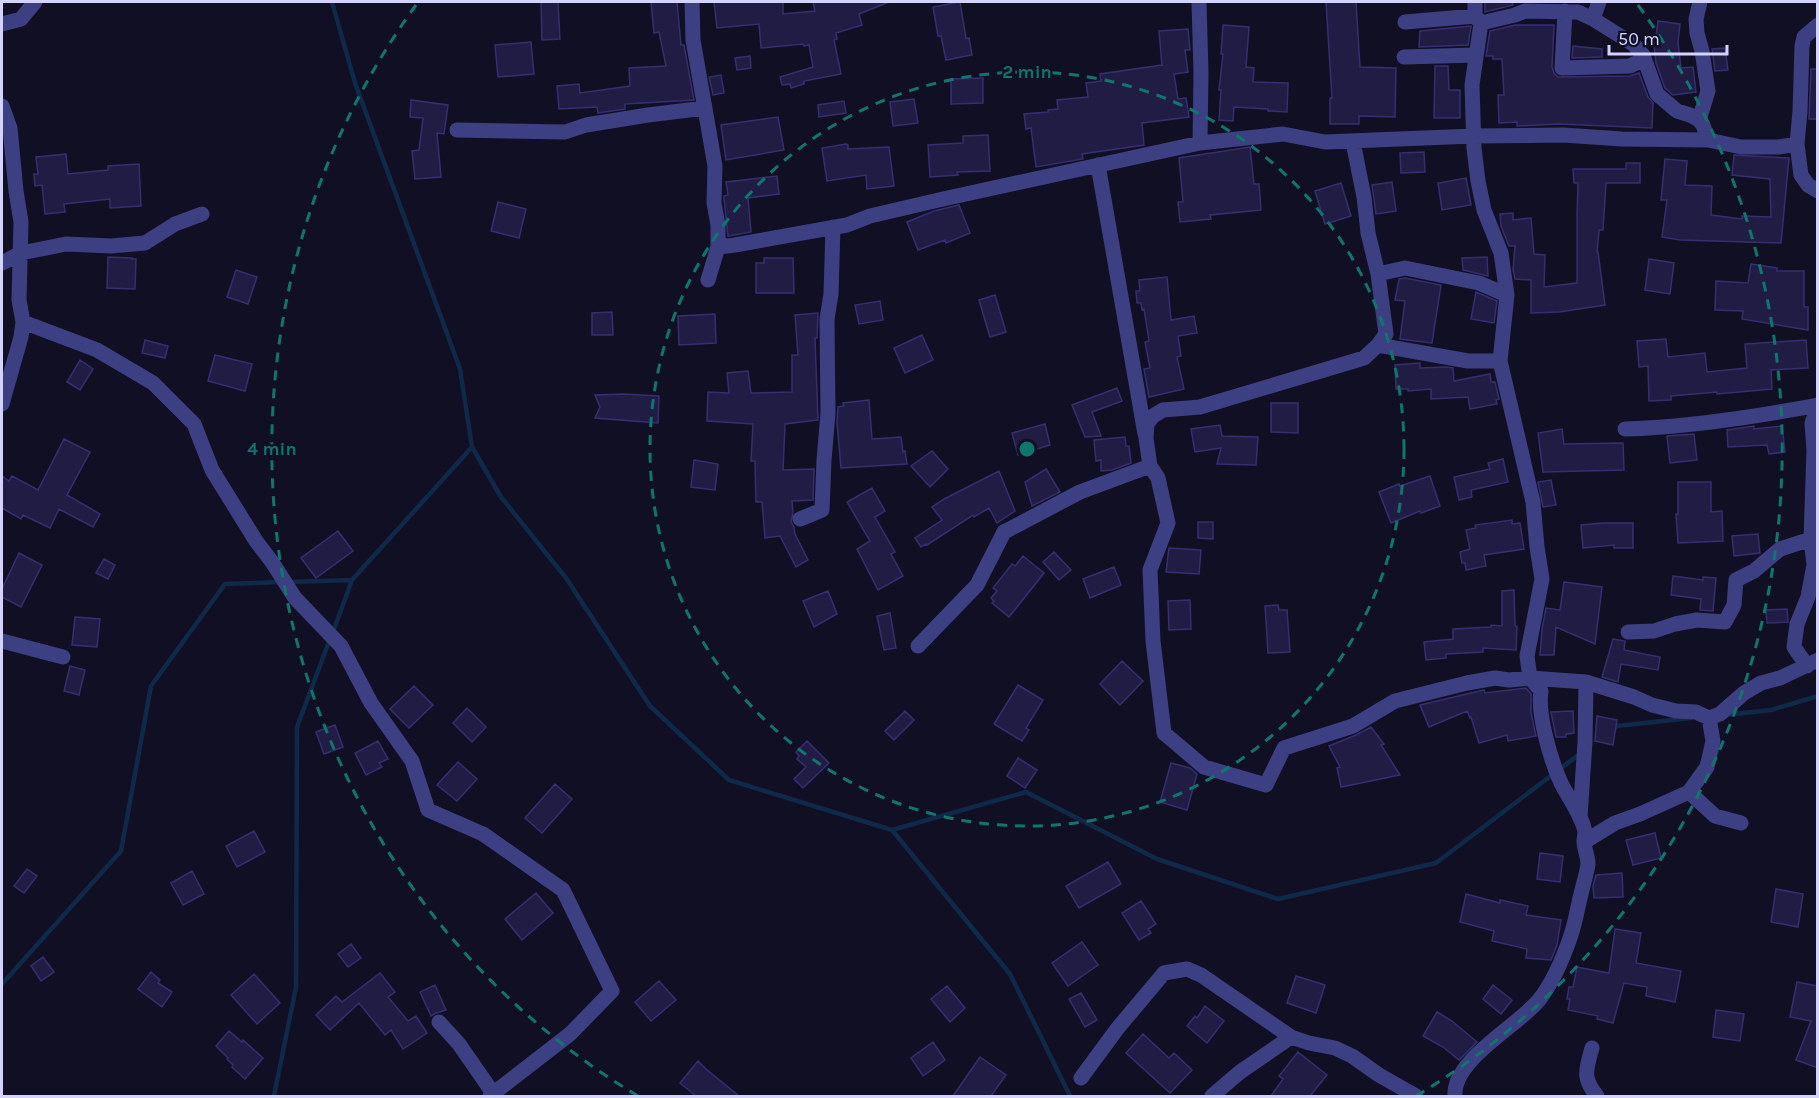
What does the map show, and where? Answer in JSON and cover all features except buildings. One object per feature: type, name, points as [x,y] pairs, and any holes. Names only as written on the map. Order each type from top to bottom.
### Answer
[{"type":"street","points":[[2,24],[21,18],[34,2]]},
{"type":"street","points":[[692,2],[693,40],[715,166],[714,203],[718,247],[708,280]]},
{"type":"street","points":[[1199,2],[1200,143]]},
{"type":"street","points":[[1593,19],[1599,2]]},
{"type":"street","points":[[1699,120],[1708,91],[1697,33],[1696,19],[1700,2]]},
{"type":"street","points":[[1405,22],[1477,14],[1515,15],[1525,6],[1578,12],[1633,45],[1643,55],[1657,94],[1677,111],[1699,120],[1708,140]]},
{"type":"street","points":[[1565,11],[1562,68],[1630,66],[1640,61],[1643,55]]},
{"type":"street","points":[[1455,1096],[1460,1076],[1471,1060],[1538,1002],[1548,987],[1571,935],[1588,863],[1584,842],[1585,833],[1580,818],[1561,783],[1547,746],[1540,700],[1541,691],[1530,678],[1527,656],[1542,579],[1533,502],[1500,361],[1507,295],[1501,253],[1484,210],[1478,181],[1473,136],[1472,85],[1476,55],[1477,14]]},
{"type":"street","points":[[1818,25],[1804,37],[1802,46],[1797,144],[1801,175],[1808,185],[1818,191]]},
{"type":"street","points":[[1404,57],[1476,55]]},
{"type":"street","points":[[2,106],[10,128],[21,222],[19,300],[23,322],[2,404]]},
{"type":"street","points":[[457,130],[565,132],[586,125],[705,108]]},
{"type":"street","points":[[718,247],[847,225],[870,216],[1200,143],[1283,134],[1325,142],[1563,135],[1622,139],[1708,140],[1742,147],[1778,147],[1797,144]]},
{"type":"street","points":[[1146,438],[1147,424],[1163,410],[1200,406],[1364,358],[1378,345],[1386,333],[1378,274],[1368,233],[1364,197],[1353,142]]},
{"type":"street","points":[[1098,165],[1150,466],[1158,478],[1168,523],[1150,570],[1153,641],[1164,733],[1204,767],[1266,786],[1284,748],[1353,726],[1395,701],[1495,678],[1586,682],[1652,705],[1676,711],[1696,712],[1709,718],[1720,714],[1744,693],[1761,683],[1780,678],[1812,663],[1794,647],[1797,624],[1808,597],[1814,565],[1811,539],[1814,450],[1812,423],[1818,407],[1651,428],[1625,429]]},
{"type":"street","points":[[2,263],[21,254],[66,244],[111,246],[145,243],[175,224],[202,214]]},
{"type":"street","points":[[800,519],[822,510],[828,413],[827,319],[831,294],[833,227]]},
{"type":"street","points":[[1378,274],[1405,268],[1479,283],[1507,295]]},
{"type":"street","points":[[23,322],[97,350],[153,383],[194,424],[212,470],[256,541],[273,562],[295,598],[340,646],[371,703],[412,761],[428,810],[483,834],[563,890],[612,991],[570,1034],[493,1096],[459,1044],[439,1022]]},
{"type":"street","points":[[1378,345],[1468,361],[1500,361]]},
{"type":"street","points":[[918,646],[977,585],[1004,532],[1080,492],[1150,466]]},
{"type":"street","points":[[1628,632],[1654,631],[1697,620],[1725,622],[1734,605],[1736,580],[1754,570],[1780,549],[1811,539]]},
{"type":"street","points":[[2,641],[63,657]]},
{"type":"street","points":[[1580,818],[1586,682]]},
{"type":"street","points":[[1584,842],[1615,823],[1689,792],[1707,767],[1713,741],[1709,718]]},
{"type":"street","points":[[1689,792],[1715,816],[1741,823]]},
{"type":"street","points":[[1081,1078],[1117,1029],[1164,973],[1187,969],[1201,975],[1291,1037],[1335,1048],[1352,1056],[1379,1075],[1416,1096]]},
{"type":"street","points":[[1212,1096],[1240,1072],[1291,1037]]},
{"type":"street","points":[[1592,1048],[1585,1072],[1587,1082],[1597,1096]]},
{"type":"waterway","points":[[332,2],[355,83],[460,369],[472,447],[352,580],[333,632]]},
{"type":"waterway","points":[[472,447],[501,497],[566,578],[650,706],[729,780],[892,830],[1010,974],[1070,1096]]},
{"type":"waterway","points":[[289,582],[352,580]]},
{"type":"waterway","points":[[2,984],[121,851],[151,686],[225,584],[281,582]]},
{"type":"waterway","points":[[274,1096],[296,987],[297,727],[330,639]]},
{"type":"waterway","points":[[1726,715],[1771,710],[1818,696]]},
{"type":"waterway","points":[[1611,730],[1617,726],[1691,718]]},
{"type":"waterway","points":[[892,830],[1026,792],[1157,859],[1278,899],[1436,863],[1581,753]]}]
